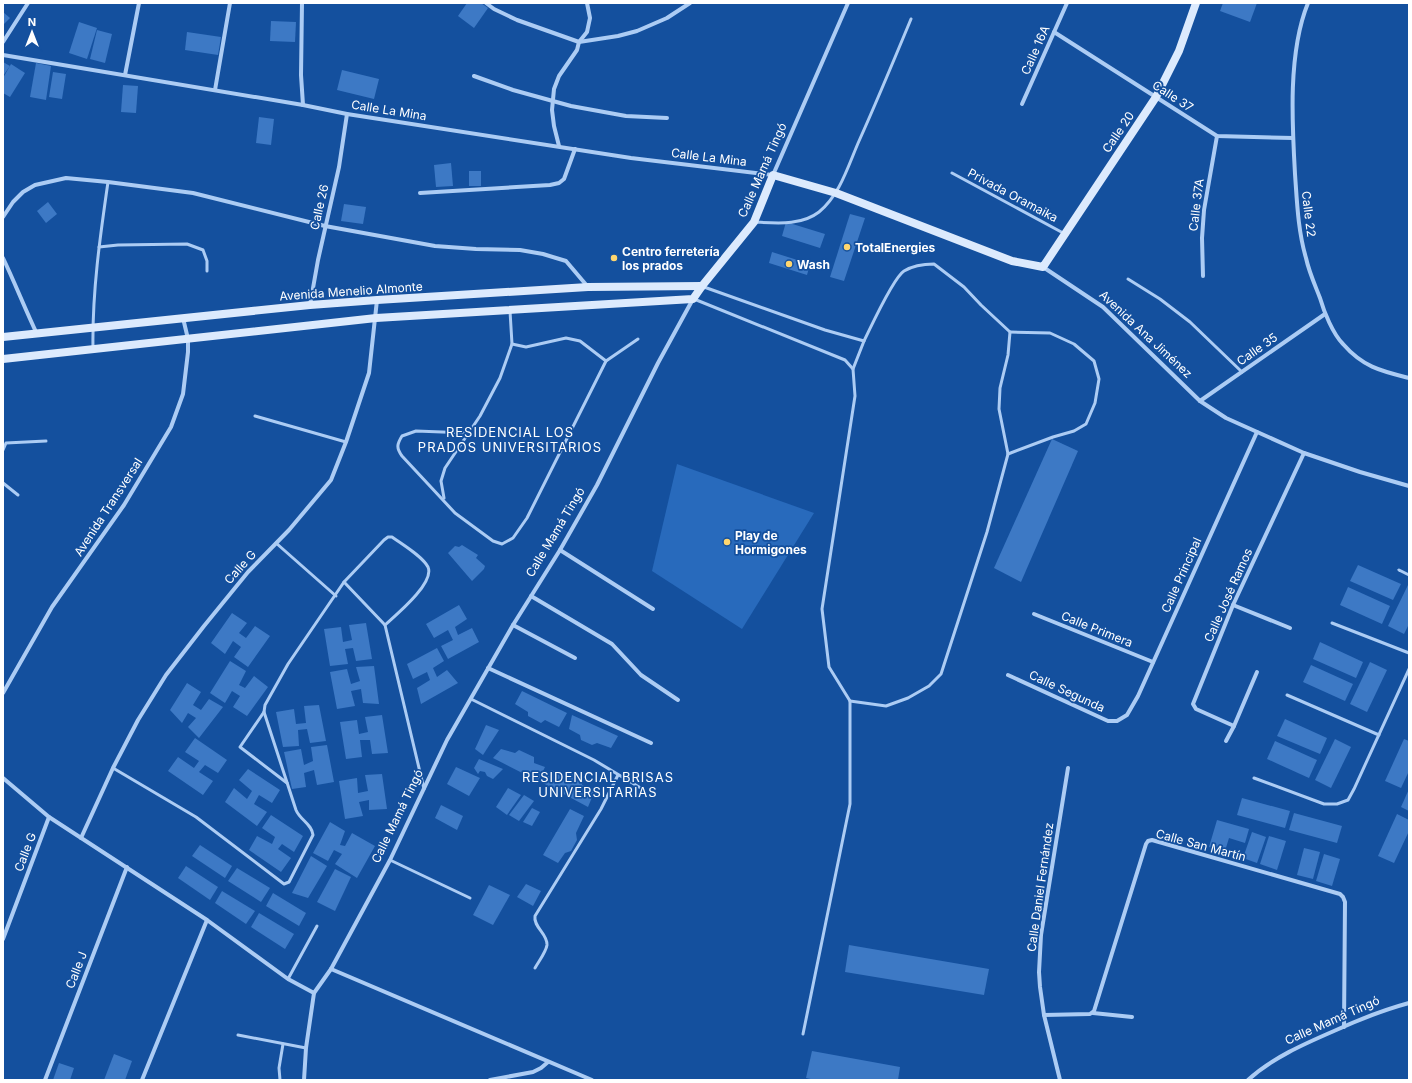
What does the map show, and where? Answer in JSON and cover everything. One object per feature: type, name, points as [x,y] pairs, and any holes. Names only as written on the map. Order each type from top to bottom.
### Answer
[{"type":"street","points":[[3,42],[28,3]]},
{"type":"street","points":[[125,75],[139,3]]},
{"type":"street","points":[[215,90],[230,3]]},
{"type":"street","points":[[302,3],[301,75],[303,105]]},
{"type":"street","points":[[486,3],[494,9],[517,20],[579,42],[618,36],[637,31],[667,18],[690,3]]},
{"type":"street","points":[[560,146],[554,126],[552,110],[554,89],[559,76],[573,57],[579,42],[587,32],[590,18],[587,3]]},
{"type":"street","name":"Calle Mamá Tingó","points":[[304,1080],[306,1048],[314,993],[331,969],[390,860],[447,740],[530,596],[560,550],[597,485],[658,363],[693,299],[754,222],[848,3]]},
{"type":"street","name":"Calle 16A","points":[[1022,104],[1067,3]]},
{"type":"street","name":"Calle 20","points":[[1043,267],[1156,97],[1179,51],[1196,3]]},
{"type":"street","name":"Calle 22","points":[[1308,3],[1302,18],[1293,73],[1292,138],[1298,216],[1306,258],[1325,314],[1341,343],[1357,358],[1377,370],[1409,378]]},
{"type":"street","name":"Calle 37","points":[[1054,32],[1217,136]]},
{"type":"street","name":"Calle La Mina","points":[[3,54],[303,105],[347,114],[631,158],[773,175]]},
{"type":"street","points":[[474,76],[513,90],[571,106],[626,116],[667,118]]},
{"type":"street","name":"Calle 26","points":[[310,305],[325,226],[339,167],[347,114]]},
{"type":"street","points":[[1217,136],[1292,138]]},
{"type":"street","name":"Calle 37A","points":[[1203,276],[1202,238],[1204,210],[1217,136]]},
{"type":"street","points":[[420,193],[550,185],[559,183],[564,178],[575,149]]},
{"type":"street","name":"Avenida Ana Jiménez","points":[[773,175],[836,193],[1012,261],[1043,267],[1103,308],[1200,401],[1226,418],[1304,453],[1360,472],[1409,486]]},
{"type":"street","points":[[3,217],[12,202],[23,192],[35,185],[66,178],[108,182],[193,193],[325,226],[435,246],[520,250],[543,254],[566,261],[588,287]]},
{"type":"street","points":[[3,258],[37,334]]},
{"type":"street","name":"Avenida Menelio Almonte","points":[[3,337],[310,305],[377,300],[588,287],[702,286]]},
{"type":"street","points":[[3,359],[376,318],[693,299]]},
{"type":"street","name":"Calle G","points":[[81,838],[113,768],[138,720],[166,675],[248,572],[289,530],[331,480],[346,442],[369,373],[377,300]]},
{"type":"street","name":"Calle 35","points":[[1200,401],[1325,314]]},
{"type":"street","name":"Avenida Transversal","points":[[3,693],[52,607],[124,505],[171,427],[183,394],[188,352],[188,339],[183,318]]},
{"type":"street","name":"Calle Principal","points":[[1117,721],[1127,715],[1138,696],[1257,432]]},
{"type":"street","name":"Calle José Ramos","points":[[1234,726],[1196,709],[1194,704],[1233,606],[1304,453]]},
{"type":"street","points":[[560,550],[653,609]]},
{"type":"street","points":[[530,596],[612,644],[641,675],[678,700]]},
{"type":"street","points":[[1233,606],[1290,628]]},
{"type":"street","name":"Calle Primera","points":[[1034,614],[1153,662]]},
{"type":"street","points":[[513,625],[575,658]]},
{"type":"street","points":[[488,668],[651,743]]},
{"type":"street","points":[[1226,741],[1257,672]]},
{"type":"street","name":"Calle Segunda","points":[[1008,675],[1108,721],[1117,721]]},
{"type":"street","name":"Calle Daniel Fernández","points":[[1060,1080],[1044,1015],[1039,972],[1041,935],[1068,768]]},
{"type":"street","points":[[3,778],[49,817],[207,920],[288,979],[314,993]]},
{"type":"street","name":"Calle G","points":[[3,939],[49,817]]},
{"type":"street","name":"Calle San Martín","points":[[1093,1013],[1146,844],[1148,841],[1152,840],[1340,894],[1345,902],[1344,1026]]},
{"type":"street","name":"Calle J","points":[[45,1080],[127,867]]},
{"type":"street","points":[[142,1080],[207,920]]},
{"type":"street","points":[[331,969],[592,1080]]},
{"type":"street","name":"Calle Mamá Tingó","points":[[1248,1080],[1280,1057],[1311,1041],[1386,1009],[1409,1003]]},
{"type":"street","points":[[1044,1015],[1093,1013],[1132,1018]]},
{"type":"street","points":[[490,1080],[533,1072],[548,1062]]},
{"type":"lane","points":[[754,222],[782,224],[805,220],[818,212],[836,193],[911,19]]},
{"type":"lane","name":"Privada Oramaika","points":[[952,173],[1065,234]]},
{"type":"lane","points":[[93,350],[93,328],[99,247],[108,182]]},
{"type":"lane","points":[[99,247],[126,244],[187,244],[203,250],[207,261],[207,271]]},
{"type":"lane","points":[[803,1034],[850,804],[850,701],[829,667],[822,609],[855,396],[853,369],[864,341],[891,287],[902,271],[917,265],[934,264],[964,287],[1010,332],[1050,333],[1074,344],[1094,361],[1099,379],[1095,403],[1086,424],[1074,431],[1053,437],[1008,454]]},
{"type":"lane","points":[[1128,279],[1160,299],[1190,322],[1242,372]]},
{"type":"lane","points":[[702,286],[812,325],[864,341]]},
{"type":"lane","points":[[693,299],[845,360],[853,369]]},
{"type":"lane","points":[[445,500],[442,494],[441,481],[445,468],[480,416],[500,378],[512,344],[510,309]]},
{"type":"lane","points":[[850,701],[886,706],[908,698],[929,686],[941,674],[987,532],[1008,454],[999,409],[1000,388],[1008,355],[1010,332]]},
{"type":"lane","points":[[512,344],[526,347],[566,338],[580,341],[606,361]]},
{"type":"lane","points":[[468,433],[416,431],[402,436],[397,447],[402,456],[445,500],[455,513],[493,541],[502,544],[513,538],[527,518],[606,361],[638,339]]},
{"type":"lane","points":[[255,416],[346,442]]},
{"type":"lane","points":[[3,450],[6,443],[46,441]]},
{"type":"lane","points":[[3,483],[18,495]]},
{"type":"lane","points":[[287,783],[240,748],[264,712],[265,705],[288,664],[336,596],[344,582],[388,537],[392,537],[422,559],[428,568],[429,574],[420,592],[385,625]]},
{"type":"lane","points":[[276,543],[336,596]]},
{"type":"lane","points":[[1399,570],[1409,575]]},
{"type":"lane","points":[[344,582],[385,625],[424,789]]},
{"type":"lane","points":[[1332,623],[1409,653]]},
{"type":"lane","points":[[1254,778],[1324,804],[1337,804],[1348,800],[1409,669]]},
{"type":"lane","points":[[1286,695],[1379,735]]},
{"type":"lane","points":[[471,699],[594,760],[644,790]]},
{"type":"lane","points":[[113,768],[196,817],[284,884],[289,882],[312,835],[311,827],[298,815],[264,712]]},
{"type":"lane","points":[[535,968],[547,943],[542,931],[535,922],[534,916],[601,809],[618,775]]},
{"type":"lane","points":[[390,860],[470,898]]},
{"type":"lane","points":[[288,979],[316,926]]},
{"type":"lane","points":[[238,1035],[306,1048]]},
{"type":"lane","points":[[280,1080],[279,1068],[283,1044]]},
{"type":"shaded area","name":"Play de Hormigones","points":[[677,464],[814,513],[742,629],[652,571]]},
{"type":"building","points":[[467,3],[481,3],[488,8],[474,28],[458,16]]},
{"type":"building","points":[[1223,3],[1257,3],[1250,22],[1220,11]]},
{"type":"building","points":[[3,12],[10,18],[3,25]]},
{"type":"building","points":[[271,21],[296,22],[295,42],[270,41]]},
{"type":"building","points":[[79,22],[97,28],[87,59],[69,53]]},
{"type":"building","points":[[97,30],[112,34],[105,63],[90,59]]},
{"type":"building","points":[[187,32],[221,37],[218,55],[185,50]]},
{"type":"building","points":[[3,62],[10,66],[3,76]]},
{"type":"building","points":[[36,63],[51,66],[46,100],[30,97]]},
{"type":"building","points":[[11,64],[25,73],[10,97],[3,93],[3,78]]},
{"type":"building","points":[[342,70],[379,79],[374,99],[337,90]]},
{"type":"building","points":[[53,72],[66,74],[62,99],[49,97]]},
{"type":"building","points":[[123,85],[138,86],[136,113],[121,112]]},
{"type":"building","points":[[259,117],[274,119],[271,145],[256,143]]},
{"type":"building","points":[[451,163],[453,186],[436,187],[434,165]]},
{"type":"building","points":[[469,171],[481,171],[481,186],[469,186]]},
{"type":"building","points":[[48,202],[57,214],[46,223],[37,211]]},
{"type":"building","points":[[344,204],[366,207],[363,224],[341,221]]},
{"type":"building","name":"TotalEnergies","points":[[850,214],[865,218],[844,281],[830,277]]},
{"type":"building","points":[[786,222],[825,234],[820,248],[782,236]]},
{"type":"building","name":"Wash","points":[[772,252],[810,264],[807,275],[769,263]]},
{"type":"building","points":[[1052,439],[1078,451],[1021,582],[994,568]]},
{"type":"building","points":[[462,545],[478,555],[476,558],[485,566],[484,569],[472,581],[448,553],[455,546],[459,547]]},
{"type":"building","points":[[1358,565],[1401,584],[1393,600],[1350,581]]},
{"type":"building","points":[[1408,585],[1409,624],[1404,634],[1388,626]]},
{"type":"building","points":[[1348,587],[1390,606],[1382,624],[1340,605]]},
{"type":"building","points":[[459,605],[467,619],[455,627],[458,635],[472,628],[479,642],[448,659],[441,646],[453,640],[448,630],[434,638],[426,624]]},
{"type":"building","points":[[232,613],[247,623],[239,633],[246,638],[255,626],[270,636],[248,667],[234,657],[241,647],[233,641],[225,654],[211,643]]},
{"type":"building","points":[[366,623],[372,659],[356,661],[353,648],[345,649],[348,664],[330,666],[324,629],[341,627],[343,642],[352,640],[349,625]]},
{"type":"building","points":[[1320,642],[1363,662],[1356,678],[1313,659]]},
{"type":"building","points":[[437,648],[444,661],[433,668],[437,677],[447,670],[458,683],[421,704],[417,688],[430,680],[427,672],[413,679],[407,664]]},
{"type":"building","points":[[230,661],[246,671],[239,685],[245,688],[254,676],[268,687],[247,716],[233,707],[240,696],[232,691],[225,703],[210,693]]},
{"type":"building","points":[[1370,662],[1387,670],[1367,712],[1350,704]]},
{"type":"building","points":[[1311,665],[1353,684],[1345,701],[1303,682]]},
{"type":"building","points":[[374,666],[379,704],[363,703],[361,689],[351,691],[355,706],[337,709],[330,672],[347,669],[351,684],[360,681],[356,667]]},
{"type":"building","points":[[187,683],[201,692],[193,705],[201,710],[209,699],[223,707],[199,738],[188,727],[196,718],[188,713],[182,723],[170,710]]},
{"type":"building","points":[[522,691],[567,713],[559,727],[545,720],[541,723],[528,716],[528,712],[515,704]]},
{"type":"building","points":[[319,705],[326,741],[310,743],[307,729],[298,730],[299,746],[283,747],[276,712],[294,709],[296,724],[306,723],[304,706]]},
{"type":"building","points":[[382,715],[388,753],[372,754],[370,740],[360,740],[362,757],[346,759],[340,722],[357,720],[359,734],[368,732],[365,717]]},
{"type":"building","points":[[572,715],[618,736],[611,748],[597,743],[592,745],[581,740],[580,735],[569,729]]},
{"type":"building","points":[[1285,719],[1327,738],[1320,754],[1277,736]]},
{"type":"building","points":[[486,725],[499,730],[483,755],[475,749]]},
{"type":"building","points":[[195,738],[227,760],[218,773],[205,765],[199,772],[213,781],[203,795],[168,771],[178,757],[194,768],[199,761],[185,752]]},
{"type":"building","points":[[1335,739],[1351,747],[1331,788],[1315,780]]},
{"type":"building","points":[[1404,739],[1409,741],[1409,771],[1401,788],[1385,781]]},
{"type":"building","points":[[1275,741],[1317,760],[1309,778],[1267,759]]},
{"type":"building","points":[[327,745],[334,782],[317,785],[314,770],[304,773],[306,787],[292,789],[284,752],[301,749],[304,765],[313,761],[311,747]]},
{"type":"building","points":[[501,749],[515,753],[519,750],[534,757],[534,763],[545,767],[538,781],[493,758]]},
{"type":"building","points":[[479,759],[503,769],[493,779],[487,776],[485,772],[480,771],[478,774],[474,768]]},
{"type":"building","points":[[456,767],[480,778],[469,796],[447,784]]},
{"type":"building","points":[[248,769],[280,790],[272,803],[259,795],[254,804],[267,812],[257,826],[225,802],[234,788],[247,799],[252,791],[239,780]]},
{"type":"building","points":[[551,770],[566,776],[572,773],[583,779],[582,785],[595,790],[588,807],[543,783]]},
{"type":"building","points":[[382,774],[387,809],[369,810],[369,800],[359,802],[363,816],[345,819],[339,781],[357,778],[358,793],[368,791],[365,775]]},
{"type":"building","points":[[508,788],[521,795],[507,815],[496,807]]},
{"type":"building","points":[[1409,789],[1409,811],[1401,807]]},
{"type":"building","points":[[524,795],[534,801],[519,821],[509,815]]},
{"type":"building","points":[[1242,798],[1290,811],[1285,828],[1237,815]]},
{"type":"building","points":[[441,805],[463,816],[457,830],[435,818]]},
{"type":"building","points":[[532,808],[540,812],[532,826],[523,822]]},
{"type":"building","points":[[570,809],[584,816],[576,833],[577,840],[571,851],[565,853],[558,863],[543,855]]},
{"type":"building","points":[[1294,813],[1342,826],[1337,843],[1289,830]]},
{"type":"building","points":[[1397,814],[1409,820],[1409,831],[1394,863],[1378,856]]},
{"type":"building","points":[[271,815],[303,836],[294,852],[282,844],[278,849],[291,858],[281,872],[249,850],[257,836],[272,844],[275,837],[262,828]]},
{"type":"building","points":[[1217,820],[1249,829],[1245,843],[1229,838],[1225,851],[1209,847]]},
{"type":"building","points":[[330,822],[345,831],[340,845],[345,846],[352,833],[375,846],[357,878],[335,864],[342,854],[334,850],[328,861],[313,853]]},
{"type":"building","points":[[1252,832],[1266,837],[1257,863],[1243,858]]},
{"type":"building","points":[[1269,836],[1286,841],[1277,870],[1260,864]]},
{"type":"building","points":[[200,845],[232,866],[225,878],[192,856]]},
{"type":"building","points":[[1304,848],[1320,852],[1313,879],[1297,875]]},
{"type":"building","points":[[1324,854],[1340,859],[1332,886],[1316,881]]},
{"type":"building","points":[[311,856],[327,866],[308,898],[292,893]]},
{"type":"building","points":[[186,866],[218,887],[210,900],[178,878]]},
{"type":"building","points":[[237,868],[270,888],[261,902],[228,881]]},
{"type":"building","points":[[335,869],[351,877],[335,911],[317,902]]},
{"type":"building","points":[[526,884],[541,891],[533,906],[517,897]]},
{"type":"building","points":[[489,885],[510,895],[493,925],[473,915]]},
{"type":"building","points":[[222,891],[255,911],[246,924],[215,903]]},
{"type":"building","points":[[273,893],[306,913],[299,926],[266,906]]},
{"type":"building","points":[[259,913],[294,934],[285,949],[251,927]]},
{"type":"building","points":[[849,945],[989,969],[984,995],[845,972]]},
{"type":"building","points":[[812,1051],[900,1067],[898,1080],[815,1080],[806,1078]]},
{"type":"building","points":[[114,1054],[132,1061],[125,1080],[104,1080]]},
{"type":"building","points":[[59,1063],[74,1068],[70,1080],[53,1080]]},
{"type":"place","name":"TotalEnergies","points":[[847,247]]},
{"type":"place","name":"Centro ferretería los prados","points":[[614,258]]},
{"type":"place","name":"Wash","points":[[789,264]]},
{"type":"place","name":"Play de Hormigones","points":[[727,542]]},
{"type":"district","name":"RESIDENCIAL LOS PRADOS UNIVERSITARIOS","points":[[510,440]]},
{"type":"district","name":"RESIDENCIAL BRISAS UNIVERSITARIAS","points":[[598,784]]}]
